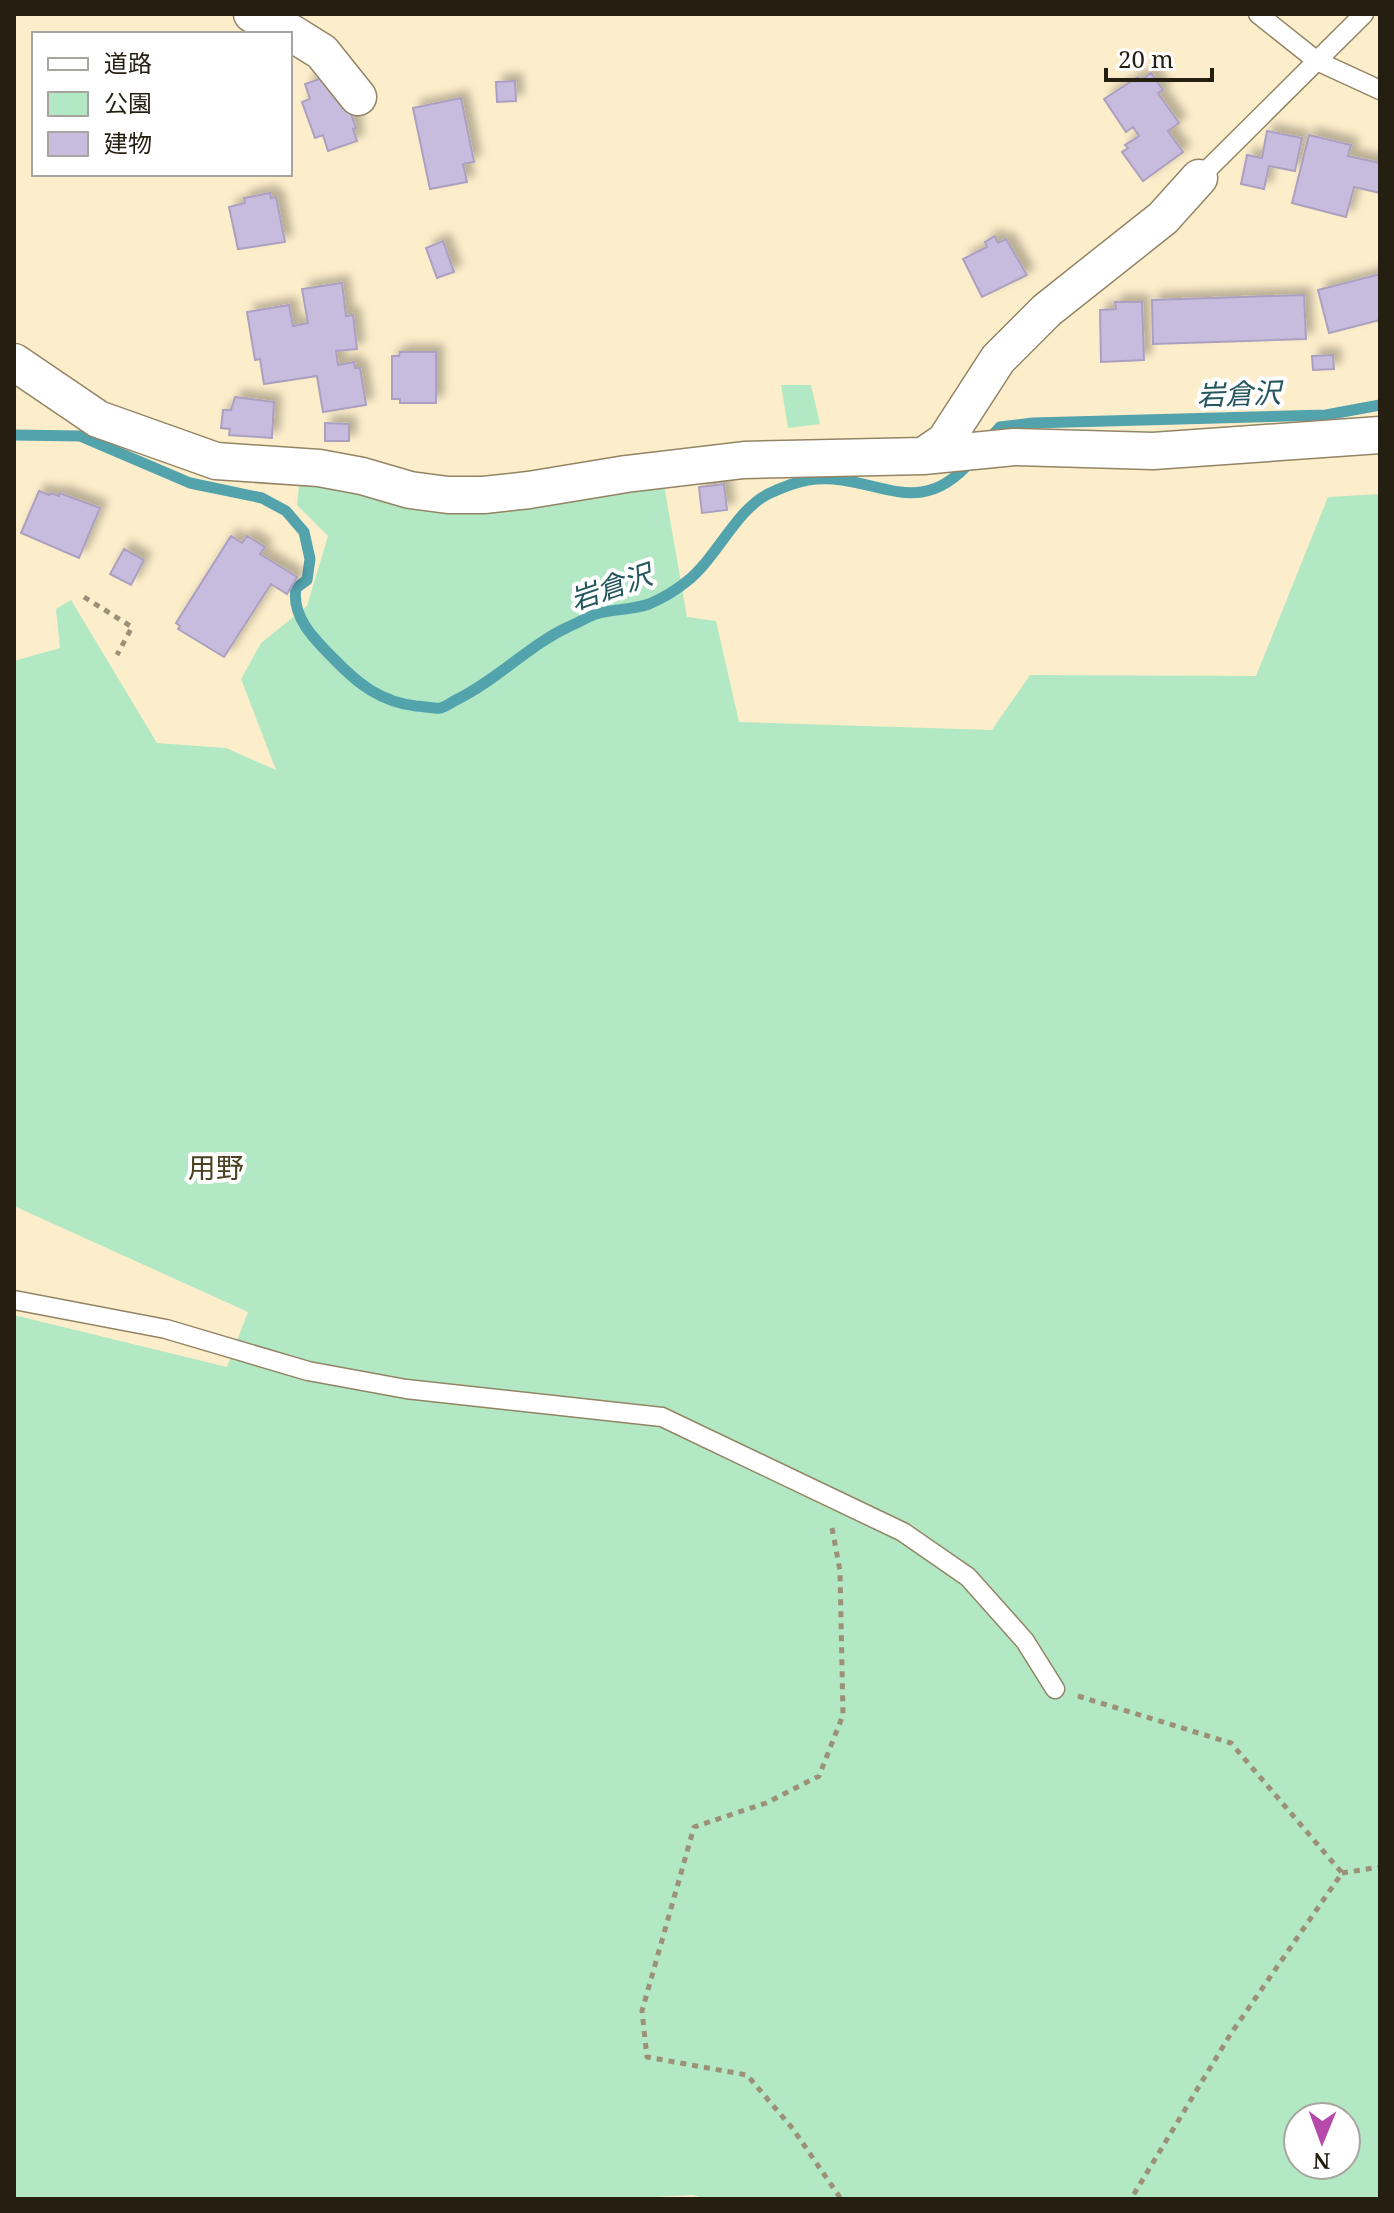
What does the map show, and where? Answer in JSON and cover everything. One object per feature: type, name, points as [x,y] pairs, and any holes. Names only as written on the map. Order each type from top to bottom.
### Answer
[{"type":"street","points":[[252,14],[290,32]]},
{"type":"street","points":[[292,33],[322,52],[358,97]]},
{"type":"street","points":[[939,454],[998,359],[1047,310],[1163,218],[1199,178]]},
{"type":"street","points":[[14,362],[98,419],[216,461],[319,468],[410,490],[448,495],[529,490],[626,474],[744,460],[939,454],[1014,447],[1153,451],[1380,435]]},
{"type":"lane","points":[[1258,14],[1317,61],[1380,90]]},
{"type":"lane","points":[[1199,178],[1364,14]]},
{"type":"lane","points":[[14,1300],[166,1329],[308,1371],[406,1389],[662,1417],[903,1532],[968,1577],[1025,1641],[1055,1689]]},
{"type":"path","points":[[84,597],[132,627],[117,655]]},
{"type":"path","points":[[826,1495],[840,1571],[843,1715],[819,1776],[766,1803],[694,1827],[642,2011],[647,2057],[747,2075],[793,2129],[841,2199]]},
{"type":"path","points":[[1055,1689],[1231,1743],[1342,1873]]},
{"type":"path","points":[[1131,2199],[1230,2035],[1342,1873],[1380,1867]]},
{"type":"green space","points":[[781,385],[811,385],[820,424],[788,428]]},
{"type":"green space","points":[[300,474],[380,490],[663,479],[687,617],[716,621],[739,722],[992,730],[1030,675],[1256,676],[1328,497],[1380,494],[1380,2199],[707,2199],[693,2195],[612,2199],[14,2199],[14,1315],[227,1367],[248,1312],[14,1206],[14,661],[60,648],[56,609],[71,600],[157,743],[226,748],[276,770],[241,679],[261,643],[307,606],[328,536],[297,505]]},
{"type":"building","points":[[1151,73],[1163,90],[1158,93],[1179,123],[1168,131],[1183,152],[1143,181],[1122,152],[1128,148],[1125,145],[1139,136],[1133,127],[1126,132],[1104,99],[1138,77],[1140,81]]},
{"type":"building","points":[[331,75],[341,85],[356,128],[353,129],[357,141],[328,151],[323,135],[315,138],[302,102],[310,99],[305,84]]},
{"type":"building","points":[[515,81],[516,101],[497,102],[496,82]]},
{"type":"building","points":[[461,98],[474,162],[463,164],[467,182],[430,189],[413,108]]},
{"type":"building","points":[[1267,131],[1302,138],[1295,171],[1269,166],[1264,189],[1241,184],[1247,155],[1262,158]]},
{"type":"building","points":[[1309,135],[1351,145],[1348,156],[1380,163],[1380,193],[1354,187],[1346,217],[1292,203]]},
{"type":"building","points":[[270,193],[271,198],[276,197],[285,242],[238,249],[229,207],[245,203],[244,198]]},
{"type":"building","points":[[995,236],[998,243],[1006,239],[1027,275],[982,297],[963,259],[987,247],[985,242]]},
{"type":"building","points":[[443,241],[454,272],[437,278],[426,248]]},
{"type":"building","points":[[1380,274],[1380,320],[1329,333],[1318,290]]},
{"type":"building","points":[[342,283],[346,316],[353,315],[357,349],[336,351],[338,365],[354,362],[355,368],[360,368],[366,405],[323,412],[317,376],[264,384],[260,359],[255,360],[247,312],[289,305],[293,326],[308,323],[302,289]]},
{"type":"building","points":[[1304,295],[1306,339],[1153,344],[1152,300]]},
{"type":"building","points":[[1115,302],[1142,302],[1144,360],[1101,362],[1100,310],[1116,309]]},
{"type":"building","points":[[400,352],[436,352],[436,403],[400,403],[400,399],[392,399],[392,356],[399,356]]},
{"type":"building","points":[[1333,355],[1334,369],[1313,370],[1312,356]]},
{"type":"building","points":[[235,397],[274,402],[272,438],[229,435],[230,429],[221,428],[223,410],[231,410]]},
{"type":"building","points":[[325,423],[349,424],[349,441],[325,441]]},
{"type":"building","points":[[724,484],[727,510],[702,513],[699,487]]},
{"type":"building","points":[[39,491],[59,496],[60,493],[100,508],[79,558],[21,533]]},
{"type":"building","points":[[231,536],[242,543],[247,536],[265,547],[260,554],[297,577],[287,594],[271,584],[224,657],[178,629],[180,626],[176,623]]},
{"type":"building","points":[[124,549],[144,560],[131,585],[110,574]]},
{"type":"waterway","name":"岩倉沢","points":[[988,440],[1000,427],[1033,423],[1326,415],[1380,405]]},
{"type":"waterway","name":"岩倉沢","points":[[14,435],[80,436],[190,483],[262,498],[286,511],[304,532],[310,559],[307,580],[296,588],[295,599],[301,618],[312,636],[361,684],[381,696],[403,704],[437,708],[471,692],[568,627],[596,614],[649,604],[673,591],[697,572],[746,511],[768,494],[803,481],[832,479],[894,491],[913,493],[932,490],[952,479],[972,460]]},
{"type":"district","name":"用野","points":[[216,1168]]}]
